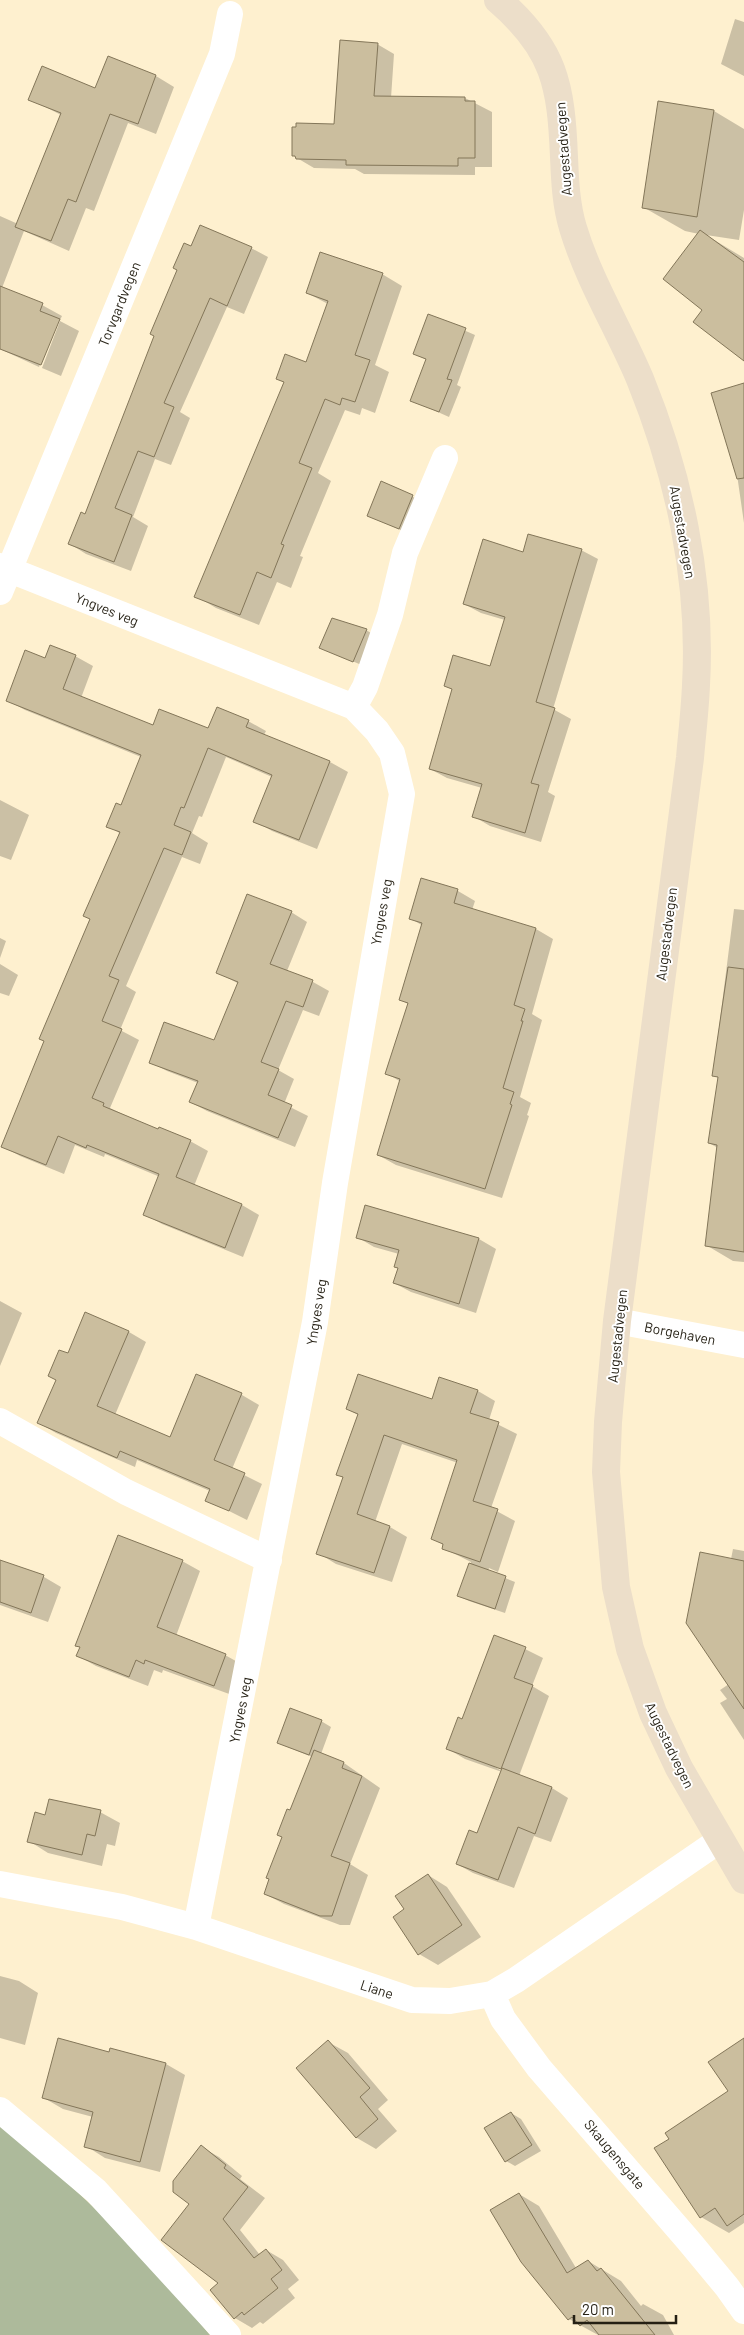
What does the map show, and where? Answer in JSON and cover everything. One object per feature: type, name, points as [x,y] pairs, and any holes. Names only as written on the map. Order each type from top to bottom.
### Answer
[{"type":"main road","name":"Augestadvegen","points":[[498,0],[518,17],[536,40],[549,64],[559,93],[565,194],[573,228],[586,263],[616,326],[660,432],[679,498],[693,591],[696,684],[690,758],[617,1321],[608,1422],[606,1472],[616,1587],[630,1649],[653,1713],[679,1768],[744,1880]]},
{"type":"street","name":"Torvgardvegen","points":[[3,576],[222,54],[230,14]]},
{"type":"street","points":[[354,708],[364,687],[390,615],[405,553],[445,458]]},
{"type":"street","name":"Yngves veg","points":[[3,576],[354,708],[377,731],[392,753],[402,794],[335,1183],[315,1322],[196,1927]]},
{"type":"street","name":"Borgehaven","points":[[617,1321],[744,1345]]},
{"type":"street","points":[[0,1421],[126,1492],[269,1560]]},
{"type":"street","name":"Liane","points":[[0,1884],[122,1907],[196,1927],[412,2000],[450,2001],[492,1994],[547,1960],[720,1840]]},
{"type":"street","name":"Skaugensgate","points":[[492,1994],[503,2019],[539,2068],[585,2118],[688,2240],[744,2311]]},
{"type":"street","points":[[0,2110],[96,2191],[228,2335]]},
{"type":"green space","points":[[0,2119],[107,2220],[164,2280],[210,2335],[0,2335]]},
{"type":"building","points":[[340,40],[378,43],[374,96],[465,97],[465,101],[475,101],[475,158],[458,158],[458,166],[346,165],[346,160],[296,159],[295,156],[292,156],[292,127],[296,127],[296,123],[334,124]]},
{"type":"building","points":[[108,56],[156,75],[138,124],[110,114],[76,202],[68,199],[51,241],[15,227],[61,113],[28,100],[42,66],[95,88]]},
{"type":"building","points":[[658,101],[714,110],[697,217],[642,208]]},
{"type":"building","points":[[200,225],[252,247],[227,306],[210,298],[164,403],[174,407],[154,457],[138,451],[115,508],[132,515],[114,562],[68,544],[81,512],[85,514],[154,336],[150,334],[177,270],[173,268],[184,243],[191,246]]},
{"type":"building","points":[[700,230],[744,262],[744,361],[693,322],[702,310],[663,279]]},
{"type":"building","points":[[320,252],[383,273],[355,355],[370,360],[355,402],[342,398],[340,405],[325,399],[299,463],[312,468],[281,544],[284,545],[271,578],[257,572],[240,615],[194,597],[284,382],[276,379],[285,354],[306,362],[328,301],[306,293]]},
{"type":"building","points":[[0,286],[43,303],[40,311],[60,319],[41,365],[0,349]]},
{"type":"building","points":[[428,314],[466,328],[447,379],[452,380],[439,412],[410,401],[426,359],[413,354]]},
{"type":"building","points":[[744,383],[744,478],[737,479],[711,393]]},
{"type":"building","points":[[381,481],[413,495],[399,529],[367,516]]},
{"type":"building","points":[[528,534],[582,549],[536,702],[555,708],[531,783],[539,785],[525,833],[472,817],[482,784],[429,769],[452,689],[444,686],[453,655],[490,666],[505,617],[463,604],[483,539],[523,552]]},
{"type":"building","points":[[332,618],[367,629],[353,662],[319,648]]},
{"type":"building","points":[[50,645],[76,655],[63,689],[153,725],[159,709],[208,728],[217,707],[249,720],[246,727],[330,761],[299,840],[253,822],[272,775],[208,748],[184,808],[181,807],[174,825],[191,832],[182,855],[164,848],[109,976],[119,980],[102,1021],[122,1029],[92,1098],[104,1103],[103,1106],[158,1129],[159,1127],[191,1140],[176,1177],[242,1204],[225,1248],[143,1215],[159,1174],[87,1145],[86,1148],[58,1136],[46,1165],[1,1147],[44,1041],[39,1039],[90,919],[83,916],[120,832],[106,827],[116,803],[121,805],[141,755],[6,701],[25,650],[45,658]]},
{"type":"building","points":[[421,878],[458,889],[454,903],[536,928],[514,1005],[525,1009],[503,1088],[514,1092],[510,1104],[512,1105],[485,1189],[377,1155],[400,1079],[385,1074],[408,1003],[399,1000],[422,923],[409,919]]},
{"type":"building","points":[[247,894],[292,911],[270,964],[313,980],[303,1007],[286,1001],[261,1062],[279,1069],[268,1095],[292,1105],[278,1138],[189,1102],[198,1081],[149,1063],[164,1022],[214,1040],[238,982],[216,973]]},
{"type":"building","points":[[728,967],[744,969],[744,1252],[705,1246],[717,1145],[708,1143],[718,1077],[712,1076]]},
{"type":"building","points":[[365,1205],[479,1238],[459,1304],[393,1283],[398,1268],[394,1267],[399,1250],[356,1238]]},
{"type":"building","points":[[85,1312],[129,1331],[97,1406],[170,1437],[196,1374],[242,1393],[214,1460],[245,1473],[229,1511],[205,1501],[210,1489],[120,1451],[117,1458],[37,1423],[56,1380],[48,1376],[59,1350],[68,1353]]},
{"type":"building","points":[[358,1374],[432,1399],[439,1377],[478,1390],[470,1413],[499,1422],[473,1501],[498,1509],[480,1562],[442,1549],[443,1544],[431,1539],[457,1460],[384,1435],[357,1514],[390,1526],[374,1573],[316,1554],[343,1477],[336,1475],[358,1414],[346,1409]]},
{"type":"building","points":[[118,1535],[183,1560],[157,1627],[226,1654],[214,1686],[145,1660],[144,1664],[136,1660],[129,1677],[76,1656],[80,1647],[75,1646]]},
{"type":"building","points":[[700,1552],[744,1561],[744,1709],[686,1623]]},
{"type":"building","points":[[0,1560],[44,1575],[31,1613],[0,1602]]},
{"type":"building","points":[[469,1563],[506,1576],[495,1609],[457,1596]]},
{"type":"building","points":[[494,1635],[526,1647],[514,1678],[533,1685],[501,1769],[446,1749],[458,1717],[462,1719]]},
{"type":"building","points":[[290,1708],[322,1720],[309,1755],[277,1743]]},
{"type":"building","points":[[314,1750],[344,1762],[342,1768],[362,1776],[331,1856],[350,1863],[332,1916],[320,1916],[264,1894],[269,1879],[266,1878],[282,1837],[277,1835],[287,1809],[290,1810]]},
{"type":"building","points":[[502,1768],[552,1787],[535,1834],[518,1827],[498,1880],[456,1864],[469,1830],[477,1833]]},
{"type":"building","points":[[49,1799],[101,1810],[95,1836],[87,1834],[82,1855],[27,1842],[35,1812],[45,1815]]},
{"type":"building","points":[[428,1874],[462,1925],[418,1955],[393,1917],[404,1909],[395,1896]]},
{"type":"building","points":[[58,2038],[109,2052],[110,2048],[166,2063],[140,2162],[84,2147],[93,2112],[42,2098]]},
{"type":"building","points":[[744,2038],[744,2214],[727,2226],[715,2208],[700,2218],[654,2148],[669,2139],[665,2133],[728,2091],[708,2062]]},
{"type":"building","points":[[328,2040],[370,2088],[360,2097],[378,2119],[356,2138],[296,2068]]},
{"type":"building","points":[[511,2112],[532,2145],[505,2162],[484,2128]]},
{"type":"building","points":[[201,2145],[226,2165],[224,2168],[248,2187],[223,2219],[254,2258],[266,2249],[282,2270],[271,2279],[278,2288],[244,2315],[242,2312],[234,2319],[210,2290],[218,2283],[161,2240],[189,2204],[173,2192],[173,2181]]},
{"type":"building","points":[[519,2193],[567,2273],[588,2260],[597,2271],[601,2268],[655,2335],[599,2335],[587,2320],[580,2326],[572,2317],[568,2320],[521,2262],[490,2210]]}]
